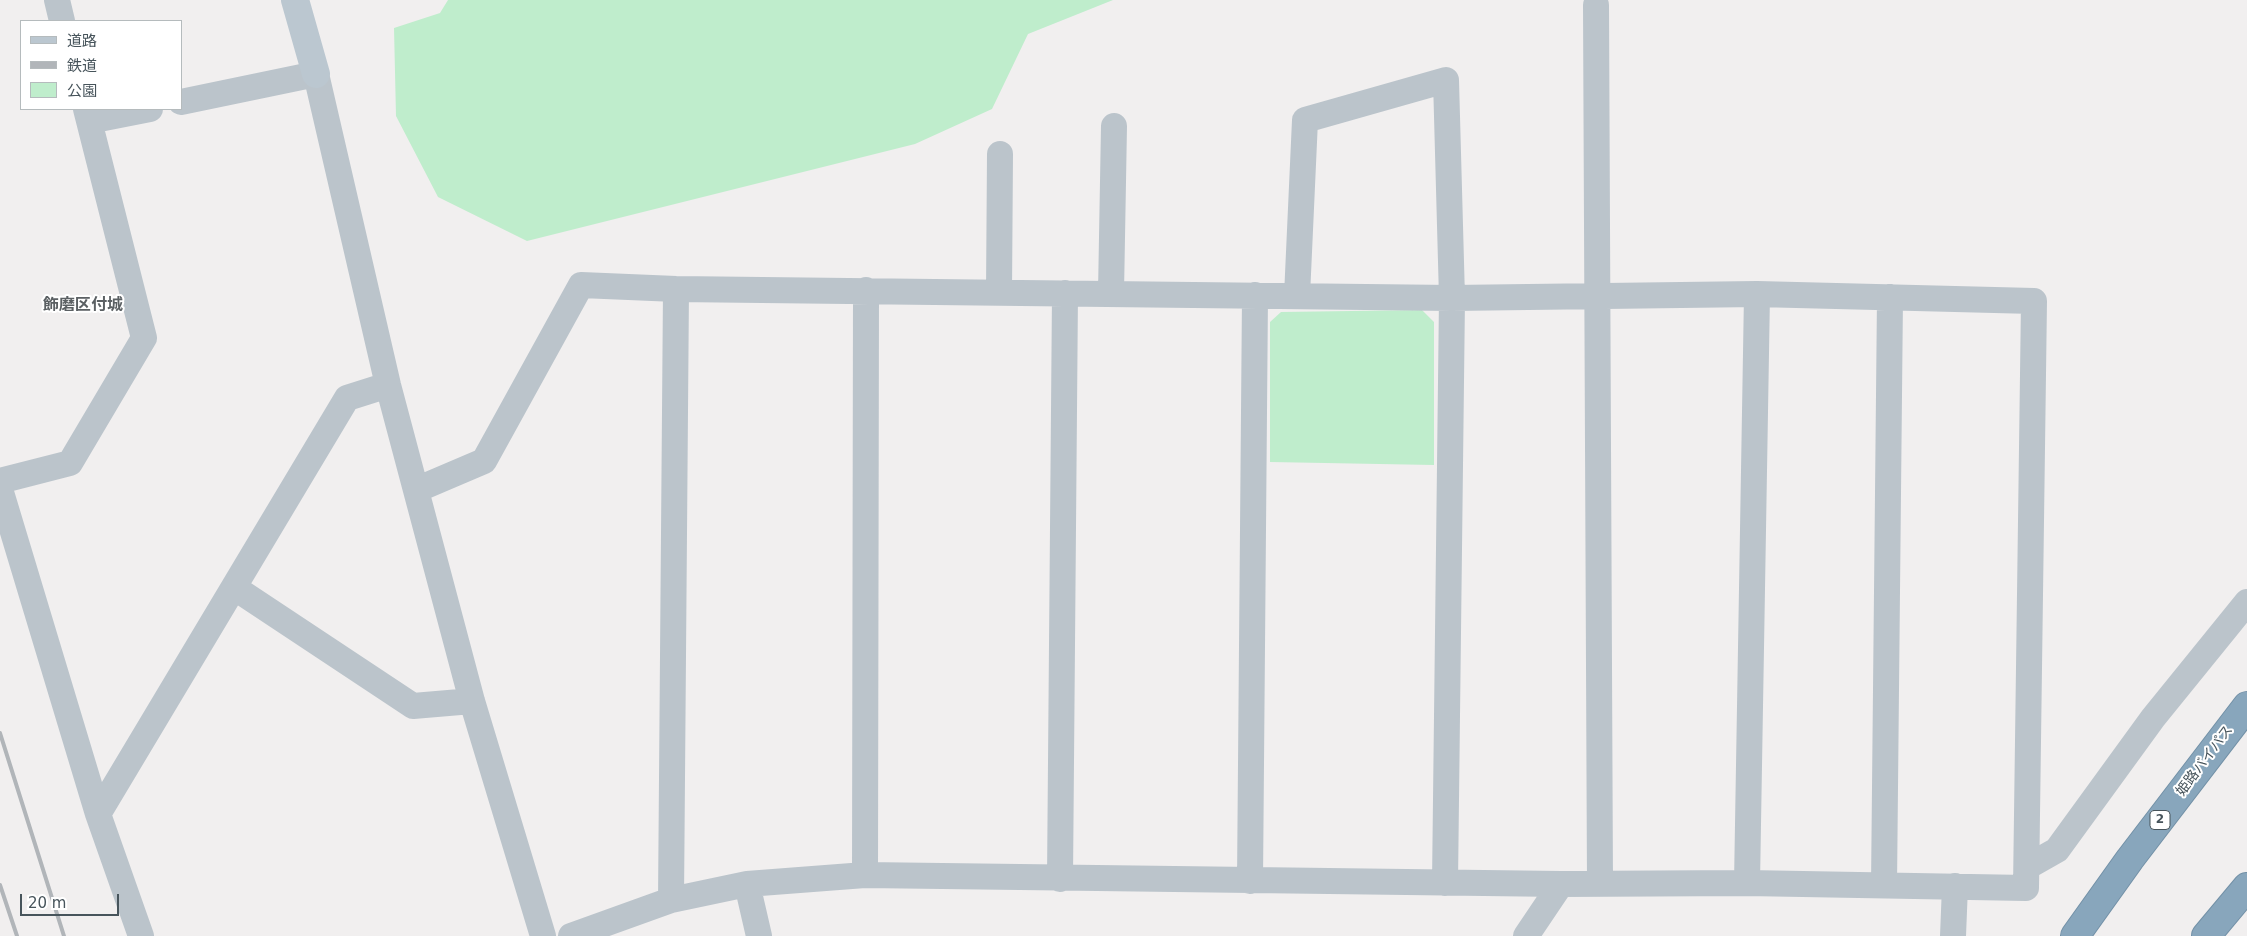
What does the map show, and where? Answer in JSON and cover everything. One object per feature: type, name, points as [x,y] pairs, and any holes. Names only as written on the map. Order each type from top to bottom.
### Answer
[{"type":"highway","name":"姫路バイパス","points":[[2075,936],[2130,858],[2247,706]]},
{"type":"highway","points":[[2206,936],[2247,887]]},
{"type":"street","points":[[57,0],[62,20]]},
{"type":"street","points":[[295,0],[316,74],[388,385],[472,701],[543,936]]},
{"type":"street","points":[[1596,6],[1600,883]]},
{"type":"street","points":[[182,102],[316,74]]},
{"type":"street","points":[[1297,296],[1305,120],[1446,80],[1452,298],[1445,883]]},
{"type":"street","points":[[0,481],[70,463],[144,338],[87,115],[140,110]]},
{"type":"street","points":[[1111,293],[1114,126]]},
{"type":"street","points":[[999,292],[1000,154]]},
{"type":"street","points":[[416,490],[484,461],[581,285],[676,289],[1452,298],[1757,294],[2034,300],[2026,888],[1747,883],[1445,883],[864,875],[746,884],[670,900],[571,936]]},
{"type":"street","points":[[670,900],[676,289]]},
{"type":"street","points":[[864,875],[866,290]]},
{"type":"street","points":[[1060,879],[1065,293]]},
{"type":"street","points":[[1747,883],[1757,294]]},
{"type":"street","points":[[1250,881],[1255,295]]},
{"type":"street","points":[[1884,885],[1890,298]]},
{"type":"street","points":[[98,814],[347,398],[388,385]]},
{"type":"street","points":[[0,490],[98,814],[141,936]]},
{"type":"street","points":[[235,588],[413,706],[472,701]]},
{"type":"street","points":[[2027,867],[2057,850],[2153,718],[2247,602]]},
{"type":"street","points":[[746,884],[759,936]]},
{"type":"street","points":[[1526,936],[1560,884]]},
{"type":"street","points":[[1953,936],[1955,886]]},
{"type":"green space","points":[[448,0],[1113,0],[1028,34],[992,109],[915,144],[527,241],[438,197],[396,116],[394,28],[440,13]]},
{"type":"green space","points":[[1422,310],[1434,322],[1434,465],[1270,462],[1270,322],[1281,312]]},
{"type":"railway","points":[[0,733],[64,936]]},
{"type":"railway","points":[[0,885],[17,936]]},
{"type":"district","name":"飾磨区付城","points":[[83,306]]}]
